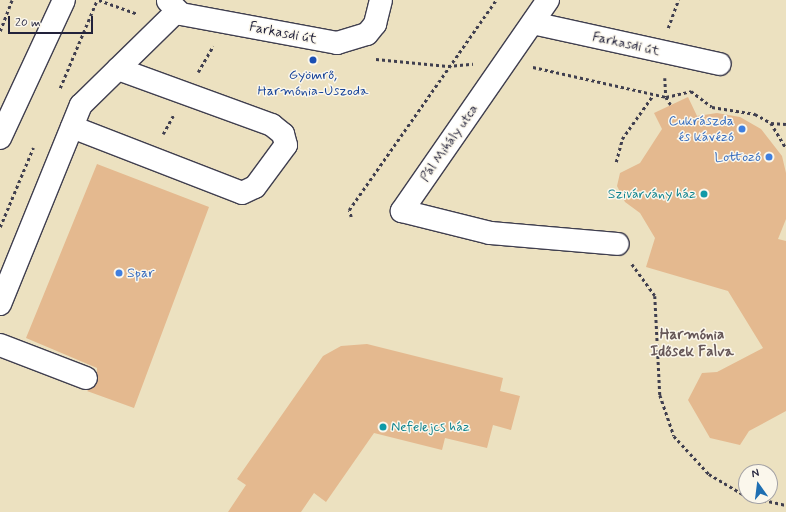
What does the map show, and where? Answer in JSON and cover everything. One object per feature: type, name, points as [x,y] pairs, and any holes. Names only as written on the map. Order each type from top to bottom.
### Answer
[{"type":"street","points":[[0,138],[64,0]]},
{"type":"street","name":"Farkasdi út","points":[[172,5],[181,14],[337,44],[368,34],[375,24],[381,0]]},
{"type":"street","name":"Pál Mihály utca","points":[[548,0],[402,211],[490,233],[618,244]]},
{"type":"street","points":[[0,304],[81,105],[118,69],[172,5]]},
{"type":"street","name":"Farkasdi út","points":[[533,23],[720,64]]},
{"type":"street","points":[[72,127],[242,193],[256,187],[286,145],[283,134],[272,125],[118,69]]},
{"type":"street","points":[[0,345],[86,378]]},
{"type":"path","points":[[0,31],[12,0]]},
{"type":"path","points":[[98,0],[146,17]]},
{"type":"path","points":[[351,217],[349,210],[496,0]]},
{"type":"path","points":[[506,62],[666,97],[691,91],[712,107],[755,114],[771,123],[786,124]]},
{"type":"path","points":[[616,162],[622,139],[653,94]]},
{"type":"path","points":[[666,97],[671,105]]},
{"type":"path","points":[[771,123],[786,148]]},
{"type":"path","points":[[618,244],[655,296],[660,394],[674,436],[709,474],[738,491]]},
{"type":"building","name":"Szivárvány ház","points":[[688,97],[697,116],[717,113],[740,117],[761,129],[782,156],[786,173],[786,219],[778,239],[786,241],[786,411],[749,431],[740,445],[710,438],[688,400],[702,373],[717,372],[763,348],[728,291],[646,267],[655,238],[640,213],[625,202],[617,186],[620,173],[640,163],[662,129],[654,113]]},
{"type":"building","name":"Spar","points":[[97,164],[209,207],[134,408],[87,391],[97,383],[97,368],[26,338]]},
{"type":"building","name":"Nefelejcs ház","points":[[367,344],[503,378],[500,391],[520,396],[511,430],[493,425],[487,448],[445,438],[442,450],[374,433],[326,502],[314,493],[301,512],[228,512],[246,485],[237,479],[323,356],[341,346]]},
{"type":"place","name":"Gyömrő, Harmónia-Uszoda","points":[[313,60]]},
{"type":"place","name":"Cukrászda és kávézó","points":[[742,129]]},
{"type":"place","name":"Lottozó","points":[[769,157]]},
{"type":"place","name":"Szivárvány ház","points":[[704,194]]},
{"type":"place","name":"Spar","points":[[119,273]]},
{"type":"place","name":"Nefelejcs ház","points":[[383,427]]},
{"type":"district","name":"Harmónia Idősek Falva","points":[[692,344]]}]
